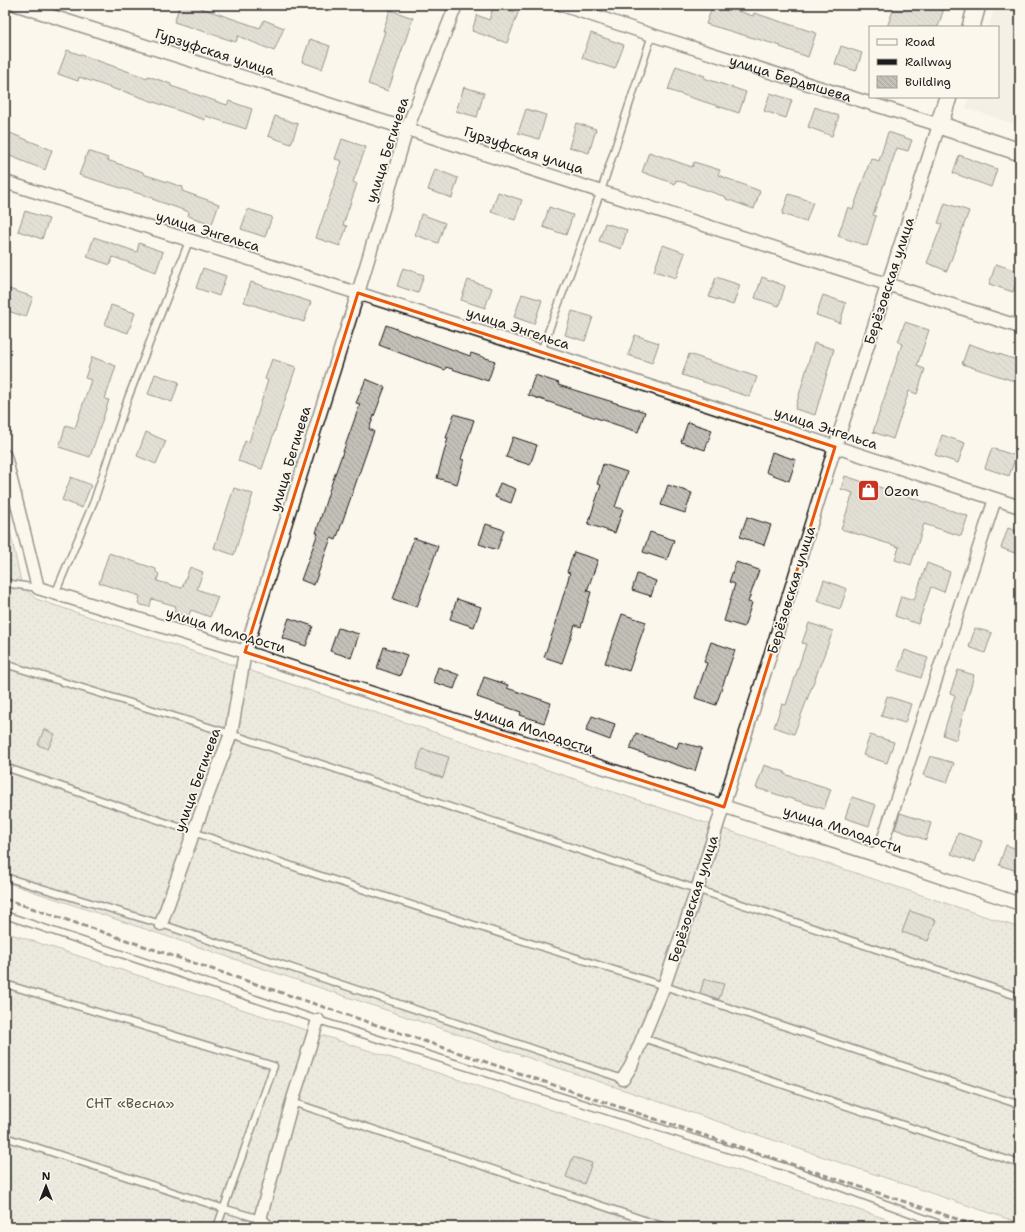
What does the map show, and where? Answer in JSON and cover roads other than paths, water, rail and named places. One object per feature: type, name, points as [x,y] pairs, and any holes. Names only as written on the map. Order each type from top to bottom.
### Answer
[{"type":"street","name":"Гурзуфская улица","points":[[17,5],[601,191],[1020,327]]},
{"type":"street","name":"улица Бегичева","points":[[161,924],[231,734],[245,652],[358,293],[407,129],[456,5]]},
{"type":"street","name":"улица Бердышева","points":[[562,5],[1020,152]]},
{"type":"street","points":[[970,26],[978,5]]},
{"type":"street","name":"Берёзовская улица","points":[[623,1078],[643,1038],[664,986],[697,890],[835,447],[948,98]]},
{"type":"street","name":"улица Энгельса","points":[[5,182],[541,351],[1020,507]]},
{"type":"street","points":[[5,456],[38,588]]},
{"type":"street","points":[[878,856],[995,499]]},
{"type":"street","name":"улица Молодости","points":[[38,588],[245,652],[878,856],[1020,904]]},
{"type":"street","points":[[264,1223],[292,1102],[318,1020]]},
{"type":"lane","points":[[541,351],[601,191],[652,35]]},
{"type":"lane","points":[[55,594],[94,501],[128,398],[189,241]]},
{"type":"lane","points":[[5,583],[38,588]]},
{"type":"lane","points":[[5,664],[231,734],[1020,997]]},
{"type":"lane","points":[[5,767],[315,874],[664,986],[1020,1105]]},
{"type":"lane","points":[[5,877],[161,924],[623,1078]]},
{"type":"lane","points":[[5,915],[318,1020],[794,1170],[948,1227]]},
{"type":"lane","points":[[5,984],[274,1066],[222,1208],[217,1227]]},
{"type":"lane","points":[[643,1038],[1020,1164]]},
{"type":"lane","points":[[292,1102],[665,1227]]},
{"type":"lane","points":[[5,1137],[264,1223]]},
{"type":"railway","points":[[5,899],[604,1102],[981,1227]]},
{"type":"place","name":"Ozon","points":[[868,491]]},
{"type":"park label","name":"СНТ «Весна»","points":[[130,1103]]}]
